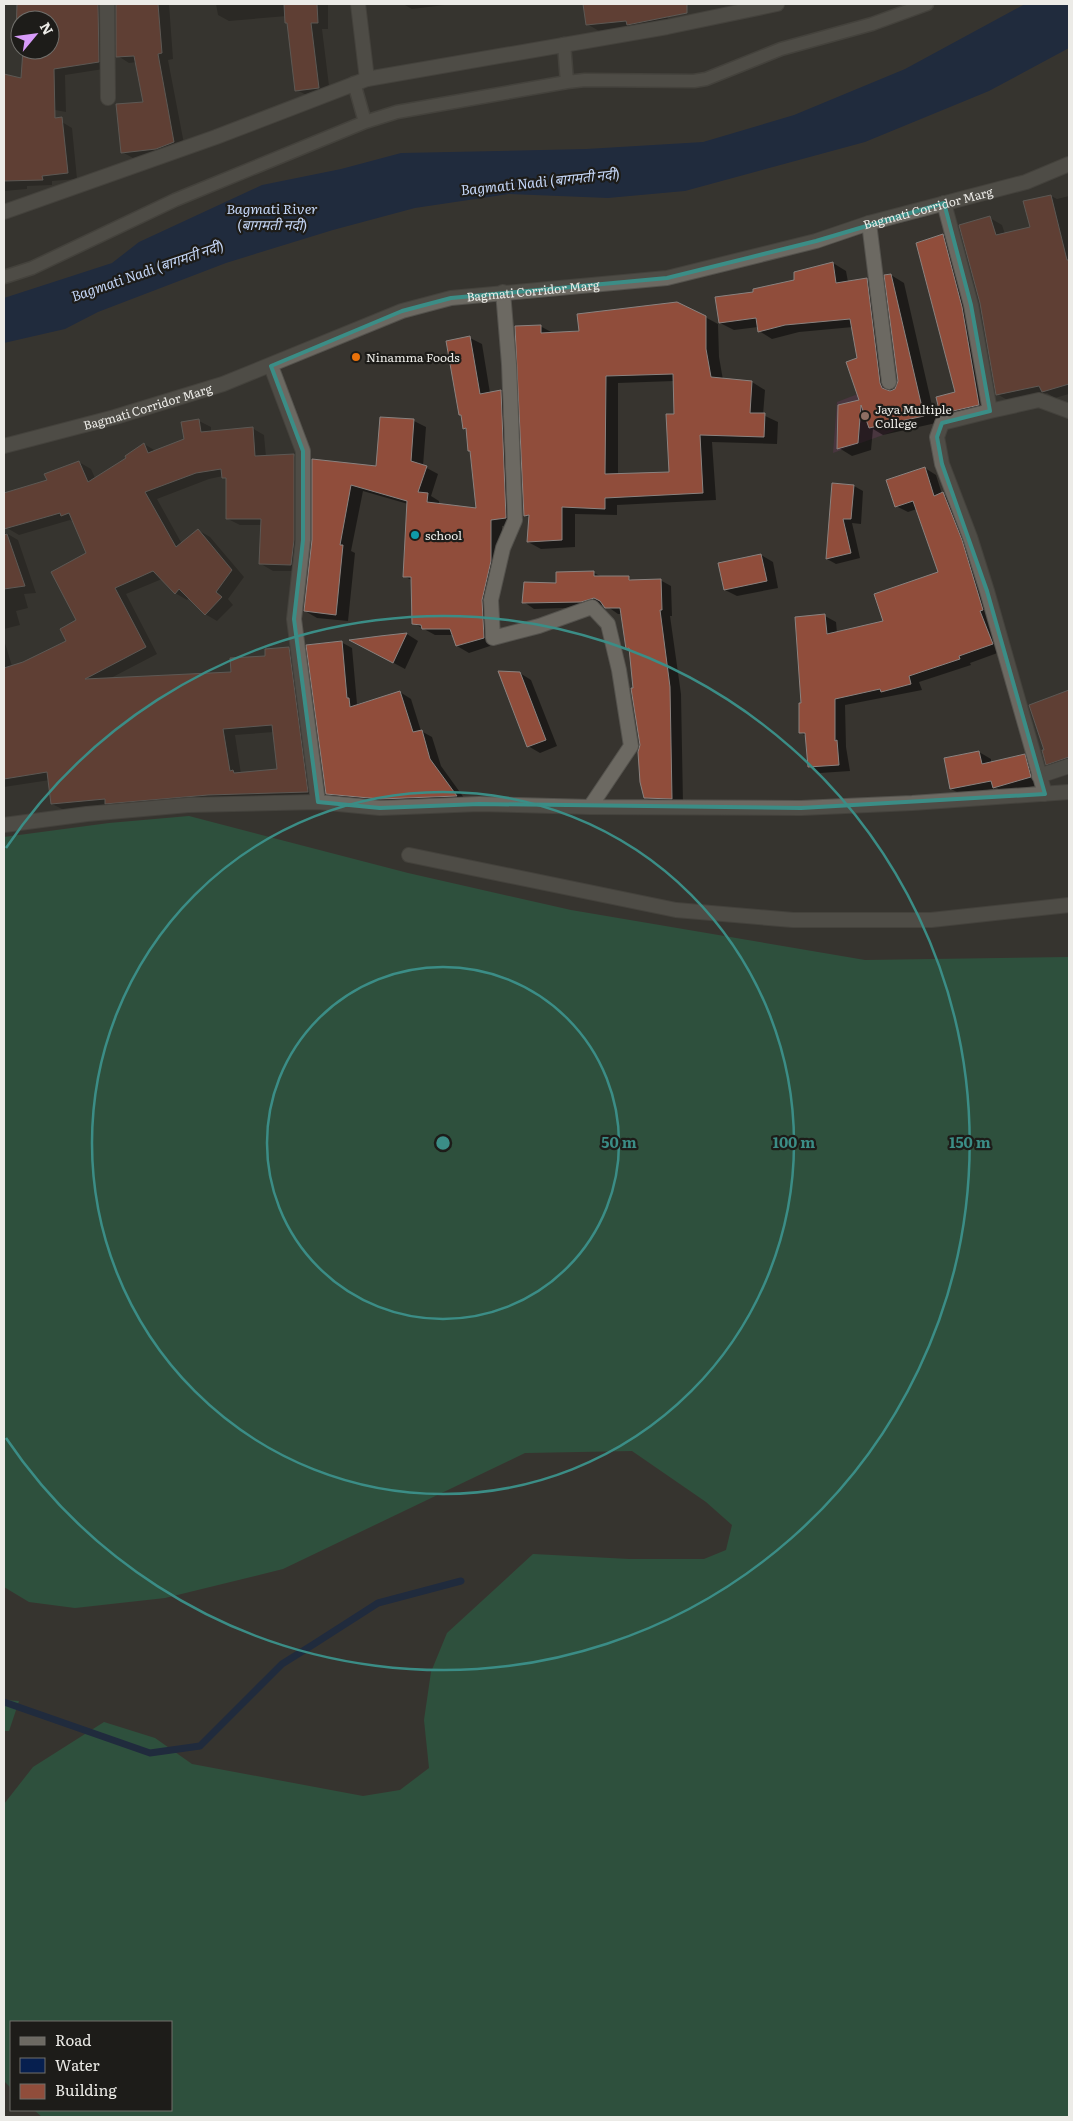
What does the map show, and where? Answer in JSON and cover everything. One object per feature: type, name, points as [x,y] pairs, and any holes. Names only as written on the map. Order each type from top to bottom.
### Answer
[{"type":"street","points":[[107,4],[108,98]]},
{"type":"street","points":[[358,4],[360,81]]},
{"type":"street","points":[[4,212],[216,137],[360,81],[667,27],[778,4]]},
{"type":"street","name":"Bagmati Corridor Marg","points":[[4,446],[223,384],[402,311],[451,298],[667,278],[816,241],[869,223],[1026,182],[1069,164]]},
{"type":"street","points":[[944,203],[971,305],[990,411]]},
{"type":"street","points":[[869,223],[890,382]]},
{"type":"street","points":[[503,292],[509,364],[515,520],[503,548],[491,600],[493,638],[539,626],[592,607],[608,624],[619,670],[631,746],[590,808]]},
{"type":"street","points":[[271,366],[303,451],[304,540],[294,620],[318,802]]},
{"type":"street","points":[[1045,794],[987,591],[970,537],[942,464],[937,437],[942,424],[1039,400],[1069,411]]},
{"type":"street","points":[[1039,776],[1069,766]]},
{"type":"street","points":[[4,825],[87,814],[188,806],[318,802],[380,808],[479,804],[590,808],[801,808],[1069,792]]},
{"type":"street","points":[[409,854],[676,910],[793,920],[931,920],[1069,905]]},
{"type":"lane","points":[[4,277],[40,264],[175,200],[365,122],[397,112],[585,80],[694,81],[782,49],[872,24],[927,4]]},
{"type":"lane","points":[[564,44],[567,82]]},
{"type":"lane","points":[[360,81],[365,122]]},
{"type":"highlighted area","points":[[944,203],[971,305],[990,411],[942,423],[937,437],[942,464],[987,591],[1045,794],[801,808],[479,804],[380,808],[318,802],[294,619],[303,540],[303,451],[271,366],[402,311],[451,298],[667,278],[816,241]]},
{"type":"shaded area","name":"Jaya Multiple College","points":[[889,382],[897,430],[833,453],[837,402]]},
{"type":"green space","points":[[189,816],[408,873],[571,910],[865,960],[1069,957],[1069,2117],[42,2117],[35,2111],[172,2111],[172,2021],[10,2021],[10,2087],[4,2081],[4,1804],[33,1767],[104,1722],[155,1738],[192,1764],[363,1796],[400,1790],[429,1768],[424,1720],[431,1672],[447,1633],[533,1554],[629,1559],[704,1559],[726,1550],[732,1525],[706,1502],[632,1451],[525,1453],[283,1569],[165,1598],[75,1608],[29,1602],[4,1587],[4,837],[109,823]]},
{"type":"green space","points":[[4,1700],[19,1701],[9,1731],[4,1731]]},
{"type":"water","name":"Bagmati River (बागमती नदी)","points":[[1025,4],[1069,4],[1069,48],[989,91],[865,142],[685,191],[608,198],[509,194],[415,208],[333,230],[226,263],[98,312],[65,329],[4,343],[4,298],[112,263],[139,242],[262,185],[341,169],[401,153],[586,149],[703,142],[794,115],[905,69]]},
{"type":"building","points":[[17,4],[98,4],[99,62],[54,69],[55,118],[62,117],[68,173],[42,176],[43,180],[4,181],[4,74],[21,78],[22,60],[60,60],[60,10],[17,10]]},
{"type":"building","points":[[116,4],[158,4],[162,53],[158,54],[174,142],[156,149],[121,153],[116,104],[143,102],[134,56],[116,57]]},
{"type":"building","points":[[284,4],[317,4],[318,23],[311,23],[319,88],[295,91]]},
{"type":"building","points":[[583,4],[687,4],[687,13],[627,25],[626,21],[586,25]]},
{"type":"building","points":[[1051,195],[1067,260],[1069,260],[1069,384],[1042,392],[1039,386],[996,395],[980,303],[959,225],[990,216],[996,235],[1030,227],[1023,201]]},
{"type":"building","points":[[943,234],[962,307],[979,405],[940,414],[936,397],[955,392],[916,243]]},
{"type":"building","points":[[833,262],[836,283],[867,278],[880,383],[882,388],[890,391],[895,389],[898,381],[884,275],[891,274],[924,416],[869,428],[861,405],[858,443],[837,449],[838,405],[859,400],[846,362],[857,358],[850,319],[785,325],[758,332],[756,318],[719,323],[715,297],[753,292],[753,289],[794,280],[794,272]]},
{"type":"building","points":[[677,302],[706,316],[706,349],[711,377],[752,381],[750,413],[765,413],[764,437],[700,435],[703,493],[605,498],[605,509],[562,507],[562,540],[527,542],[529,515],[524,516],[515,326],[541,325],[541,333],[579,331],[577,314]],"holes":[[[673,374],[674,414],[666,414],[669,472],[605,474],[606,376]]]},
{"type":"building","points":[[470,336],[480,394],[501,390],[506,518],[491,520],[491,561],[482,600],[484,638],[456,646],[450,629],[422,629],[421,625],[412,624],[411,577],[403,577],[407,501],[351,485],[340,545],[343,545],[336,615],[304,611],[312,540],[312,459],[376,466],[380,417],[414,419],[411,461],[427,466],[418,492],[428,493],[427,502],[476,508],[466,428],[463,429],[461,415],[459,415],[446,341]]},
{"type":"building","points":[[199,419],[201,432],[253,427],[255,456],[294,454],[294,540],[291,565],[259,564],[261,519],[226,519],[226,478],[222,478],[221,469],[196,473],[145,492],[176,547],[198,529],[232,570],[216,592],[222,597],[205,615],[179,589],[175,594],[153,571],[115,588],[146,647],[85,679],[231,672],[230,658],[265,656],[265,649],[289,647],[308,792],[208,795],[105,804],[105,799],[51,804],[47,772],[4,779],[4,668],[23,662],[66,641],[60,629],[76,620],[51,572],[86,553],[69,513],[61,516],[60,513],[4,529],[4,493],[47,480],[44,474],[79,461],[88,482],[126,458],[125,456],[144,443],[148,453],[184,439],[181,422]],"holes":[[[272,725],[277,769],[234,773],[233,770],[230,771],[223,729]]]},
{"type":"building","points":[[925,467],[934,496],[943,492],[962,540],[983,610],[980,611],[993,644],[959,656],[960,659],[909,676],[911,684],[881,692],[880,689],[835,699],[835,741],[837,740],[839,765],[808,767],[805,733],[799,733],[799,703],[801,703],[795,617],[825,614],[827,634],[883,621],[874,594],[938,572],[913,501],[895,507],[886,480]]},
{"type":"building","points":[[832,483],[854,485],[851,519],[843,519],[851,553],[826,559]]},
{"type":"building","points":[[7,534],[25,586],[4,589],[4,535]]},
{"type":"building","points":[[761,554],[767,581],[724,590],[718,563]]},
{"type":"building","points":[[594,571],[594,576],[629,576],[629,580],[661,579],[662,610],[660,610],[670,687],[672,799],[644,798],[640,782],[638,752],[640,745],[631,688],[633,688],[629,648],[626,649],[620,608],[605,608],[600,601],[594,598],[581,602],[522,603],[524,582],[556,583],[556,572]]},
{"type":"building","points":[[407,633],[393,663],[349,640],[380,636]]},
{"type":"building","points":[[342,641],[347,698],[349,698],[350,707],[400,691],[413,732],[422,730],[430,759],[457,796],[380,799],[326,794],[306,645]]},
{"type":"building","points":[[498,671],[520,672],[546,740],[527,747]]},
{"type":"building","points":[[1069,690],[1069,757],[1046,765],[1042,750],[1044,750],[1029,705]]},
{"type":"building","points":[[979,751],[982,764],[1025,754],[1031,777],[993,788],[991,781],[950,789],[944,758]]},
{"type":"waterway","points":[[4,1702],[150,1753],[200,1746],[282,1664],[378,1603],[461,1581]]},
{"type":"place","name":"Ninamma Foods","points":[[356,357]]},
{"type":"place","name":"Jaya Multiple College","points":[[865,416]]},
{"type":"place","name":"school","points":[[415,535]]},
{"type":"water label","name":"Bagmati Nadi (बागमती नदी)","points":[[540,181]]},
{"type":"water label","name":"Bagmati Nadi (बागमती नदी)","points":[[147,270]]}]
